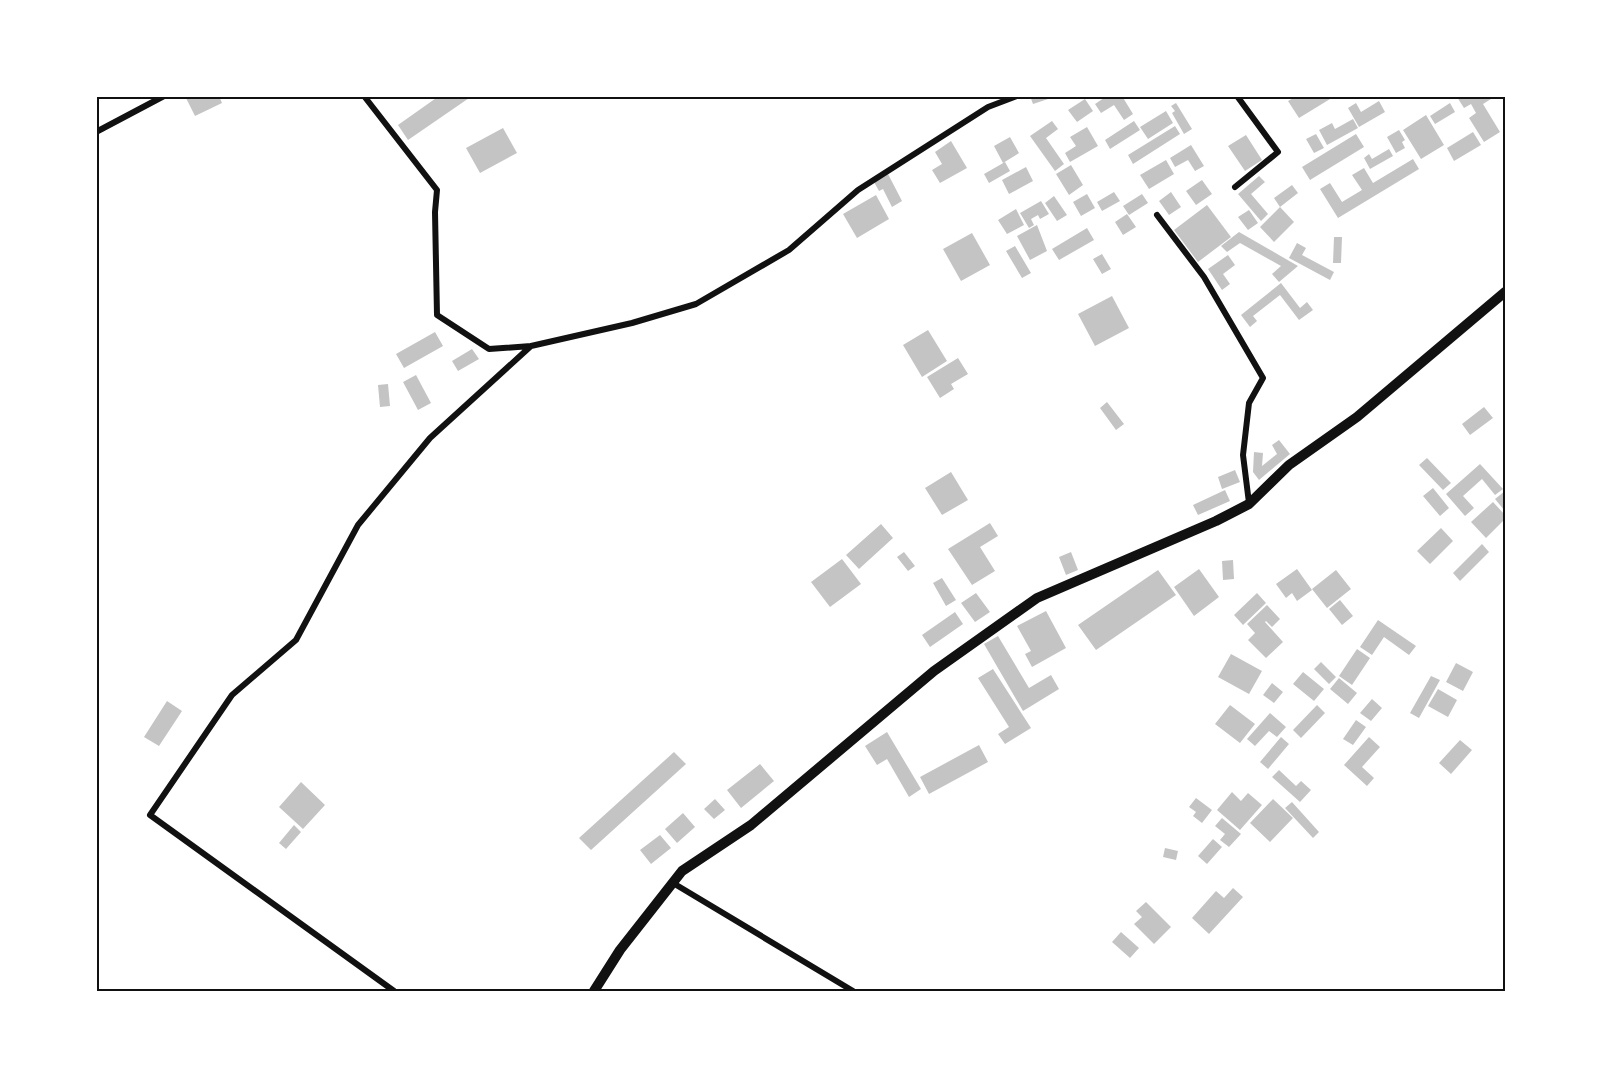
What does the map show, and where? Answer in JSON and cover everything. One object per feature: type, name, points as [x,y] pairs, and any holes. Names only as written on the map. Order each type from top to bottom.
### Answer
[{"type":"street","points":[[96,132],[164,96]]},
{"type":"street","points":[[364,96],[437,189],[435,213],[437,315],[489,350],[531,346],[633,323],[696,304],[789,250],[858,190],[988,107],[1017,96]]},
{"type":"street","points":[[1235,187],[1278,152],[1238,96]]},
{"type":"street","points":[[1157,215],[1204,277],[1263,378],[1249,403],[1243,455],[1249,504]]},
{"type":"street","points":[[594,991],[620,950],[682,871],[751,825],[934,671],[1037,598],[1216,521],[1249,504],[1289,465],[1357,417],[1505,292]]},
{"type":"street","points":[[394,991],[150,815],[232,695],[296,640],[365,516],[430,438],[531,346]]},
{"type":"street","points":[[673,883],[853,991]]},
{"type":"building","points":[[185,96],[219,96],[222,103],[195,116]]},
{"type":"building","points":[[439,96],[472,96],[408,140],[398,125]]},
{"type":"building","points":[[1030,96],[1057,96],[1033,104]]},
{"type":"building","points":[[1107,96],[1122,96],[1133,114],[1124,120],[1114,105],[1101,113],[1095,104]]},
{"type":"building","points":[[1297,96],[1335,96],[1299,118],[1288,101]]},
{"type":"building","points":[[1490,96],[1491,99],[1483,104],[1500,132],[1484,142],[1469,118],[1476,113],[1471,104],[1464,108],[1457,97]]},
{"type":"building","points":[[1085,99],[1093,111],[1077,122],[1068,110]]},
{"type":"building","points":[[1379,101],[1385,112],[1359,127],[1348,108],[1356,103],[1361,112]]},
{"type":"building","points":[[1176,103],[1192,129],[1184,134],[1172,113],[1175,111],[1171,106]]},
{"type":"building","points":[[1450,103],[1455,112],[1435,124],[1430,116]]},
{"type":"building","points":[[1166,111],[1173,123],[1148,139],[1140,127]]},
{"type":"building","points":[[1426,115],[1444,145],[1421,159],[1403,130]]},
{"type":"building","points":[[1353,119],[1358,128],[1327,145],[1319,130],[1332,123],[1335,129]]},
{"type":"building","points":[[1052,121],[1058,129],[1046,138],[1064,164],[1055,171],[1030,136]]},
{"type":"building","points":[[1134,121],[1140,130],[1110,149],[1105,140]]},
{"type":"building","points":[[1175,126],[1180,134],[1133,164],[1128,155]]},
{"type":"building","points":[[1087,127],[1098,146],[1070,162],[1065,153],[1076,146],[1070,137]]},
{"type":"building","points":[[503,128],[517,153],[480,173],[466,148]]},
{"type":"building","points":[[1399,130],[1405,140],[1402,142],[1405,148],[1396,153],[1387,137]]},
{"type":"building","points":[[1473,132],[1481,145],[1454,161],[1447,148]]},
{"type":"building","points":[[1316,134],[1324,148],[1314,153],[1306,139]]},
{"type":"building","points":[[1356,134],[1364,147],[1310,180],[1302,167]]},
{"type":"building","points":[[1246,135],[1262,160],[1245,171],[1228,146]]},
{"type":"building","points":[[1010,137],[1019,153],[1003,163],[994,146]]},
{"type":"building","points":[[951,141],[967,168],[940,183],[932,170],[942,164],[935,152]]},
{"type":"building","points":[[1191,145],[1204,166],[1195,171],[1188,160],[1175,167],[1170,158]]},
{"type":"building","points":[[1389,149],[1393,156],[1370,169],[1364,158],[1369,154],[1372,159]]},
{"type":"building","points":[[1413,159],[1419,169],[1338,218],[1320,189],[1330,183],[1342,202],[1362,190],[1352,175],[1364,168],[1373,183]]},
{"type":"building","points":[[1166,160],[1174,174],[1149,189],[1140,175]]},
{"type":"building","points":[[1005,162],[1010,171],[989,183],[984,174]]},
{"type":"building","points":[[1071,165],[1083,185],[1069,195],[1056,174]]},
{"type":"building","points":[[1026,167],[1033,181],[1009,194],[1002,180]]},
{"type":"building","points":[[888,174],[902,201],[892,207],[883,189],[879,191],[874,182]]},
{"type":"building","points":[[1259,176],[1265,182],[1251,194],[1268,214],[1261,221],[1238,194]]},
{"type":"building","points":[[1202,180],[1212,194],[1196,205],[1186,191]]},
{"type":"building","points":[[1292,185],[1298,193],[1280,207],[1274,198]]},
{"type":"building","points":[[1114,192],[1120,201],[1102,211],[1097,202]]},
{"type":"building","points":[[1171,192],[1181,207],[1169,215],[1159,201]]},
{"type":"building","points":[[1087,194],[1095,208],[1081,216],[1073,202]]},
{"type":"building","points":[[1142,194],[1148,203],[1129,215],[1123,206]]},
{"type":"building","points":[[876,195],[889,219],[857,238],[843,214]]},
{"type":"building","points":[[1054,196],[1067,215],[1057,221],[1045,203]]},
{"type":"building","points":[[1041,201],[1049,214],[1040,219],[1038,215],[1031,219],[1034,225],[1029,228],[1020,213]]},
{"type":"building","points":[[1207,205],[1231,237],[1198,262],[1174,230]]},
{"type":"building","points":[[1280,207],[1294,222],[1274,242],[1260,227]]},
{"type":"building","points":[[1016,209],[1024,225],[1007,234],[998,220]]},
{"type":"building","points":[[1249,210],[1258,223],[1248,230],[1238,217]]},
{"type":"building","points":[[1127,214],[1136,227],[1123,235],[1115,222]]},
{"type":"building","points":[[1037,225],[1047,251],[1030,260],[1017,236]]},
{"type":"building","points":[[1087,228],[1094,240],[1059,260],[1052,249]]},
{"type":"building","points":[[1239,232],[1298,266],[1279,282],[1272,274],[1281,266],[1240,243],[1227,252],[1221,246]]},
{"type":"building","points":[[972,233],[990,265],[961,281],[943,249]]},
{"type":"building","points":[[1334,237],[1342,237],[1341,263],[1333,263]]},
{"type":"building","points":[[1297,243],[1306,248],[1302,255],[1334,272],[1330,280],[1289,258]]},
{"type":"building","points":[[1015,246],[1031,273],[1022,278],[1006,251]]},
{"type":"building","points":[[1102,254],[1111,269],[1102,274],[1093,259]]},
{"type":"building","points":[[1228,255],[1235,265],[1223,274],[1230,284],[1222,290],[1208,269]]},
{"type":"building","points":[[1281,283],[1300,308],[1307,302],[1313,310],[1299,320],[1280,295],[1253,316],[1257,321],[1250,327],[1241,315]]},
{"type":"building","points":[[1112,296],[1129,328],[1095,346],[1078,314]]},
{"type":"building","points":[[928,330],[947,361],[922,377],[903,345]]},
{"type":"building","points":[[435,332],[443,346],[404,368],[396,354]]},
{"type":"building","points":[[472,349],[479,359],[458,371],[452,361]]},
{"type":"building","points":[[958,358],[968,374],[951,384],[954,389],[940,398],[927,377]]},
{"type":"building","points":[[416,375],[431,403],[418,410],[403,382]]},
{"type":"building","points":[[388,384],[390,406],[380,407],[378,385]]},
{"type":"building","points":[[1107,402],[1124,424],[1116,430],[1100,408]]},
{"type":"building","points":[[1484,407],[1493,418],[1470,435],[1462,424]]},
{"type":"building","points":[[1279,440],[1290,454],[1259,480],[1253,472],[1254,452],[1263,453],[1262,466],[1277,454],[1272,445]]},
{"type":"building","points":[[1427,458],[1451,483],[1443,490],[1419,465]]},
{"type":"building","points":[[1480,464],[1503,489],[1495,495],[1482,479],[1463,496],[1474,508],[1465,516],[1446,494]]},
{"type":"building","points":[[1235,470],[1240,482],[1222,489],[1218,477]]},
{"type":"building","points":[[951,472],[968,500],[942,515],[925,488]]},
{"type":"building","points":[[1433,488],[1449,508],[1440,516],[1423,496]]},
{"type":"building","points":[[1225,490],[1230,501],[1198,515],[1193,505]]},
{"type":"building","points":[[1505,491],[1505,511],[1495,499]]},
{"type":"building","points":[[1493,502],[1505,515],[1505,519],[1486,538],[1471,522]]},
{"type":"building","points":[[990,523],[998,536],[980,547],[995,571],[972,585],[948,549]]},
{"type":"building","points":[[881,524],[893,538],[859,569],[846,555]]},
{"type":"building","points":[[1441,528],[1453,541],[1430,564],[1417,551]]},
{"type":"building","points":[[1482,544],[1489,552],[1460,581],[1453,573]]},
{"type":"building","points":[[904,552],[915,566],[908,571],[897,557]]},
{"type":"building","points":[[1071,552],[1078,570],[1066,575],[1059,557]]},
{"type":"building","points":[[842,559],[861,584],[830,607],[811,582]]},
{"type":"building","points":[[1233,560],[1234,579],[1223,580],[1222,561]]},
{"type":"building","points":[[1199,569],[1219,597],[1194,616],[1174,587]]},
{"type":"building","points":[[1297,569],[1312,590],[1297,601],[1292,593],[1286,598],[1276,584]]},
{"type":"building","points":[[1158,570],[1176,595],[1096,650],[1078,625]]},
{"type":"building","points":[[1336,570],[1351,589],[1327,608],[1312,589]]},
{"type":"building","points":[[942,578],[956,600],[946,606],[933,583]]},
{"type":"building","points":[[976,593],[990,612],[975,622],[961,603]]},
{"type":"building","points":[[1257,593],[1266,603],[1243,625],[1234,615]]},
{"type":"building","points":[[1340,600],[1353,616],[1342,625],[1329,609]]},
{"type":"building","points":[[1267,605],[1280,619],[1272,627],[1265,622],[1283,642],[1266,658],[1248,640],[1255,633],[1247,624]]},
{"type":"building","points":[[1046,611],[1066,648],[1032,667],[1025,654],[1031,651],[1017,626]]},
{"type":"building","points":[[955,612],[963,624],[930,647],[922,635]]},
{"type":"building","points":[[1378,620],[1416,646],[1409,655],[1384,637],[1372,655],[1360,647]]},
{"type":"building","points":[[998,636],[1029,688],[1051,675],[1059,689],[1023,711],[984,644]]},
{"type":"building","points":[[1357,649],[1370,658],[1352,685],[1339,676]]},
{"type":"building","points":[[1231,654],[1262,671],[1249,694],[1218,677]]},
{"type":"building","points":[[1321,662],[1336,677],[1329,684],[1314,669]]},
{"type":"building","points":[[1456,663],[1473,672],[1463,691],[1446,682]]},
{"type":"building","points":[[993,669],[1031,728],[1005,744],[998,734],[1009,727],[978,678]]},
{"type":"building","points":[[1303,672],[1324,689],[1314,701],[1293,684]]},
{"type":"building","points":[[1431,676],[1440,680],[1419,718],[1410,713]]},
{"type":"building","points":[[1339,678],[1357,693],[1348,704],[1330,689]]},
{"type":"building","points":[[1272,683],[1283,692],[1274,703],[1263,695]]},
{"type":"building","points":[[1438,689],[1457,700],[1448,717],[1428,706]]},
{"type":"building","points":[[1372,699],[1382,708],[1371,721],[1360,713]]},
{"type":"building","points":[[167,701],[182,711],[159,746],[144,737]]},
{"type":"building","points":[[1230,705],[1255,724],[1240,743],[1215,724]]},
{"type":"building","points":[[1317,705],[1325,713],[1301,738],[1293,730]]},
{"type":"building","points":[[1270,713],[1286,727],[1277,737],[1269,731],[1255,746],[1247,739]]},
{"type":"building","points":[[1356,720],[1366,727],[1353,745],[1343,739]]},
{"type":"building","points":[[887,732],[921,789],[909,797],[887,759],[877,765],[865,746]]},
{"type":"building","points":[[1281,737],[1289,744],[1268,769],[1260,762]]},
{"type":"building","points":[[1369,737],[1380,747],[1362,767],[1374,778],[1367,786],[1344,765]]},
{"type":"building","points":[[1460,740],[1472,750],[1451,774],[1439,763]]},
{"type":"building","points":[[979,745],[988,762],[929,794],[920,777]]},
{"type":"building","points":[[674,752],[686,764],[591,850],[579,838]]},
{"type":"building","points":[[760,764],[774,781],[741,808],[727,790]]},
{"type":"building","points":[[1279,770],[1296,786],[1301,781],[1311,790],[1300,802],[1272,777]]},
{"type":"building","points":[[301,782],[325,805],[303,829],[279,807]]},
{"type":"building","points":[[1232,792],[1241,801],[1248,793],[1262,805],[1240,830],[1217,810]]},
{"type":"building","points":[[1196,798],[1212,810],[1202,823],[1193,816],[1196,812],[1189,807]]},
{"type":"building","points":[[715,799],[725,810],[714,819],[704,809]]},
{"type":"building","points":[[1273,799],[1293,818],[1270,842],[1250,823]]},
{"type":"building","points":[[1292,802],[1319,832],[1313,838],[1285,808]]},
{"type":"building","points":[[683,813],[695,827],[677,843],[665,829]]},
{"type":"building","points":[[1222,818],[1241,834],[1229,847],[1220,840],[1225,834],[1215,826]]},
{"type":"building","points":[[294,825],[301,832],[286,849],[279,843]]},
{"type":"building","points":[[660,835],[671,848],[651,864],[640,850]]},
{"type":"building","points":[[1213,839],[1222,847],[1207,864],[1198,856]]},
{"type":"building","points":[[1165,848],[1178,851],[1176,860],[1163,857]]},
{"type":"building","points":[[1233,888],[1243,897],[1209,934],[1192,918],[1216,891],[1224,898]]},
{"type":"building","points":[[1146,902],[1171,927],[1154,944],[1134,924],[1142,917],[1136,911]]},
{"type":"building","points":[[1121,932],[1139,948],[1130,958],[1112,942]]}]
